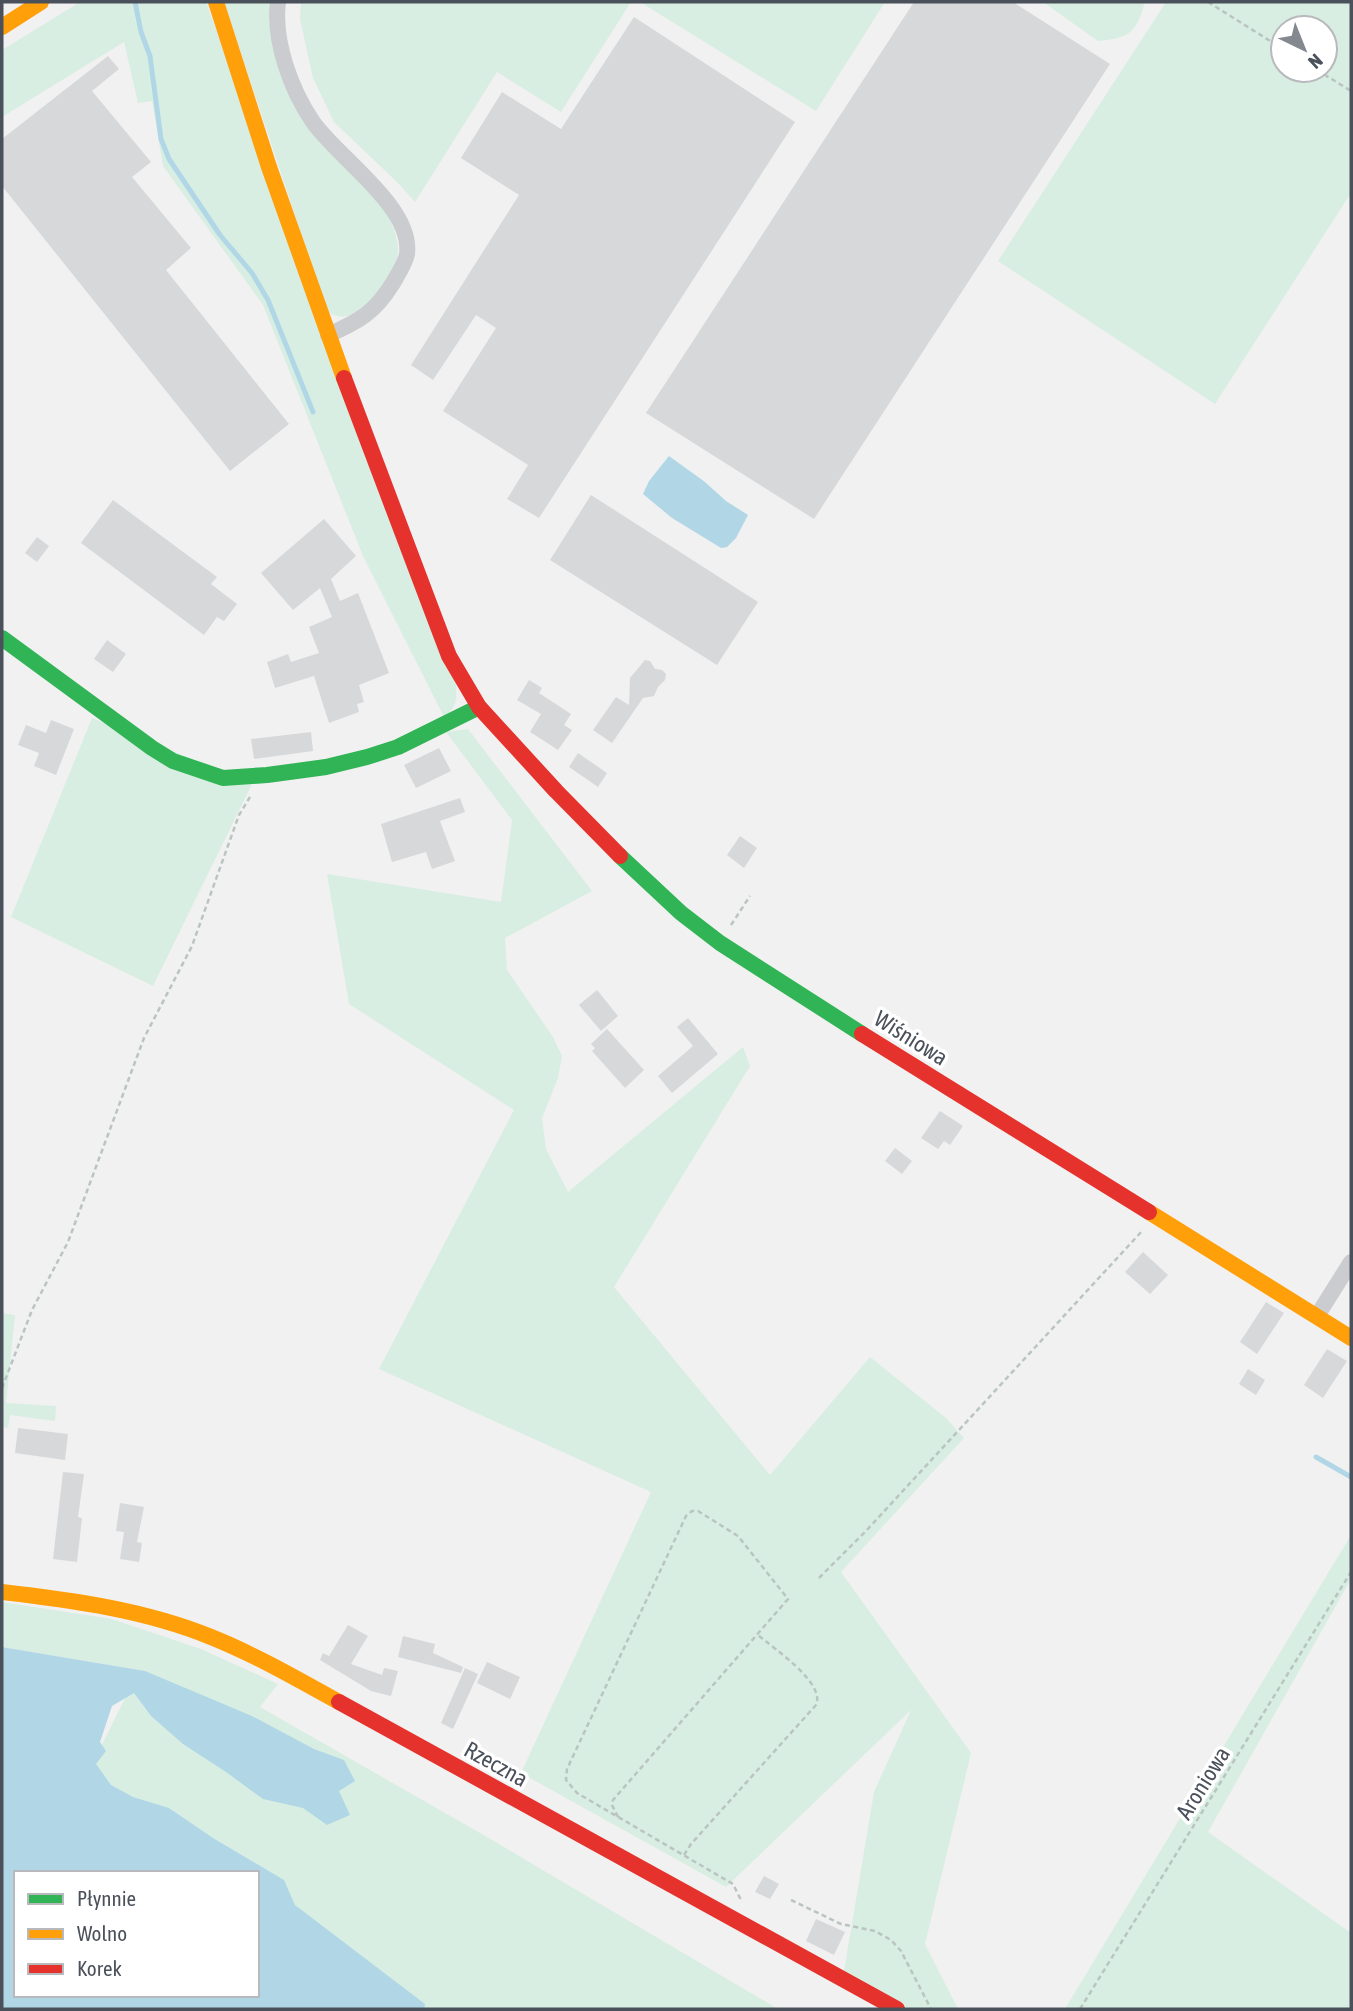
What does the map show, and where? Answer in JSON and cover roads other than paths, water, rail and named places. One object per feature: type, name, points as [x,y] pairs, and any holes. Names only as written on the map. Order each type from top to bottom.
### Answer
[{"type":"main road","points":[[2,27],[41,2]]},
{"type":"main road","name":"Wiśniowa","points":[[216,2],[273,179],[328,335],[449,656],[479,707],[556,791],[646,882],[720,943],[1351,1338]]},
{"type":"main road","points":[[2,638],[152,748],[173,761],[223,778],[326,767],[366,757],[398,747],[479,707]]},
{"type":"main road","name":"Rzeczna","points":[[2,1592],[58,1598],[126,1611],[200,1633],[253,1656],[897,2009]]},
{"type":"street","points":[[278,2],[281,46],[304,107],[324,135],[389,205],[404,233],[407,245],[404,263],[379,304],[360,320],[328,335]]},
{"type":"street","points":[[1317,1316],[1351,1262]]},
{"type":"water","points":[[669,456],[748,515],[736,538],[727,547],[721,548],[672,518],[643,494],[649,481]]},
{"type":"water","points":[[2,1647],[145,1671],[252,1716],[314,1749],[344,1760],[355,1781],[339,1791],[350,1815],[327,1825],[303,1808],[263,1799],[183,1744],[151,1716],[134,1693],[112,1706],[100,1742],[106,1751],[96,1764],[111,1785],[133,1797],[169,1808],[284,1880],[295,1905],[425,2004],[424,2009],[2,2009]]},
{"type":"waterway","points":[[135,2],[141,32],[150,56],[161,139],[169,159],[220,235],[252,273],[268,300],[313,412]]},
{"type":"waterway","points":[[1316,1457],[1351,1477]]}]
